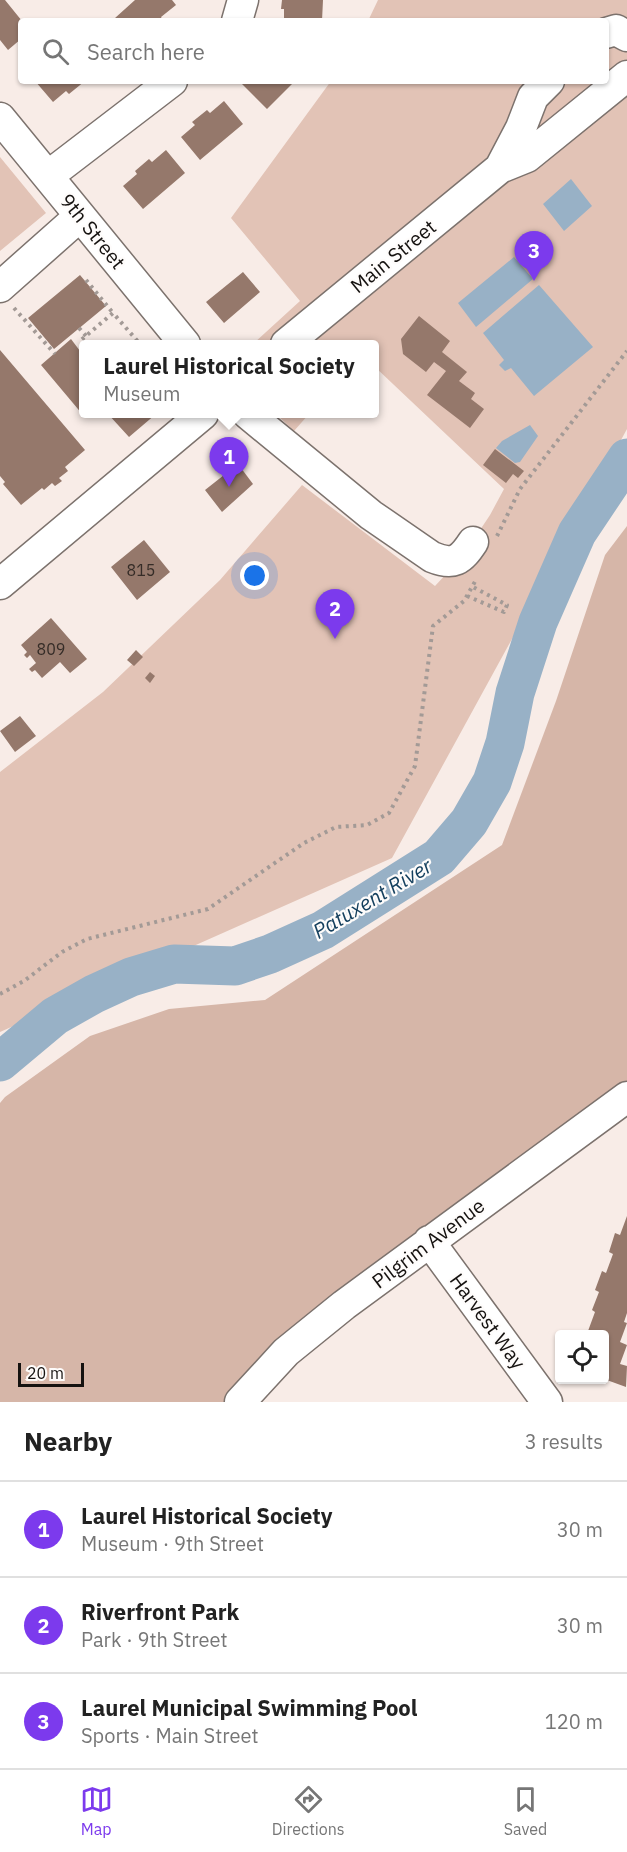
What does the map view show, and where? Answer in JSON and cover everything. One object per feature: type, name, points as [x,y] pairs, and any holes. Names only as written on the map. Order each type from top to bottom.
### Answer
[{"type":"street","points":[[238,18],[243,0]]},
{"type":"street","points":[[609,32],[616,30],[627,36]]},
{"type":"street","points":[[500,168],[527,157],[627,76]]},
{"type":"street","points":[[48,176],[168,84]]},
{"type":"street","points":[[500,168],[521,128],[533,97],[546,84]]},
{"type":"street","name":"9th Street","points":[[0,118],[181,340]]},
{"type":"street","name":"Main Street","points":[[292,340],[500,168]]},
{"type":"street","points":[[4,293],[80,216]]},
{"type":"street","points":[[0,584],[197,418]]},
{"type":"street","points":[[253,418],[371,515],[432,557],[443,562],[454,561],[485,540]]},
{"type":"street","name":"Pilgrim Avenue","points":[[240,1402],[286,1352],[344,1305],[627,1097]]},
{"type":"street","name":"Harvest Way","points":[[429,1241],[547,1402]]},
{"type":"path","points":[[86,280],[136,340]]},
{"type":"path","points":[[4,293],[55,354]]},
{"type":"path","points":[[81,340],[113,313]]},
{"type":"path","points":[[79,328],[86,336]]},
{"type":"path","points":[[485,540],[520,489],[627,351]]},
{"type":"path","points":[[0,994],[24,981],[62,952],[87,939],[208,909],[304,843],[336,827],[367,825],[389,813],[415,766],[433,626],[464,601],[477,577]]},
{"type":"path","points":[[467,596],[504,612],[507,605],[472,587]]},
{"type":"shaded area","points":[[378,0],[627,0],[627,429],[392,858],[0,1032],[0,772],[103,692],[220,580],[302,485],[435,586],[462,557],[504,489],[379,371],[379,340],[257,340],[300,301],[231,218],[329,84],[609,84],[609,18],[369,18]]},
{"type":"shaded area","points":[[0,157],[46,213],[0,251]]},
{"type":"shaded area","points":[[280,418],[305,418],[294,431]]},
{"type":"shaded area","points":[[627,526],[627,1097],[240,1402],[0,1402],[0,1103],[5,1097],[90,1036],[169,1009],[265,1000],[502,845],[556,701],[605,555]]},
{"type":"water","points":[[571,179],[592,206],[564,231],[543,204]]},
{"type":"water","points":[[514,257],[533,279],[476,327],[458,303]]},
{"type":"water","points":[[539,285],[593,347],[534,396],[511,368],[505,371],[499,365],[504,360],[483,333]]},
{"type":"water","points":[[530,425],[538,436],[520,462],[515,463],[496,448],[502,441]]},
{"type":"building","points":[[0,0],[5,0],[20,18],[18,42],[8,50],[0,40]]},
{"type":"building","points":[[135,0],[172,0],[176,5],[162,18],[115,18]]},
{"type":"building","points":[[282,0],[323,0],[322,18],[284,18],[284,9],[281,9]]},
{"type":"building","points":[[38,84],[81,84],[69,94],[66,91],[53,102]]},
{"type":"building","points":[[242,84],[292,84],[267,109]]},
{"type":"building","points":[[224,101],[243,124],[200,160],[181,137],[195,125],[192,122],[207,110],[210,113]]},
{"type":"building","points":[[166,150],[185,173],[143,209],[123,186],[149,159],[152,162]]},
{"type":"building","points":[[243,272],[260,292],[224,323],[206,302]]},
{"type":"building","points":[[80,275],[106,306],[54,349],[28,318]]},
{"type":"building","points":[[419,316],[450,341],[442,352],[467,372],[459,381],[475,393],[471,399],[484,409],[470,428],[427,395],[446,371],[434,362],[426,372],[403,354],[401,339]]},
{"type":"building","points":[[71,339],[79,350],[79,410],[41,365]]},
{"type":"building","points":[[0,350],[85,450],[65,467],[68,471],[59,478],[62,481],[55,486],[52,483],[44,490],[42,488],[21,505],[3,484],[5,482],[0,476]]},
{"type":"building","points":[[112,418],[151,418],[129,437]]},
{"type":"building","points":[[495,449],[524,471],[518,478],[513,474],[506,483],[483,465]]},
{"type":"building","points":[[238,464],[253,484],[222,512],[205,490]]},
{"type":"building","points":[[144,540],[170,572],[137,600],[111,567]]},
{"type":"building","points":[[51,618],[87,659],[70,673],[60,662],[42,678],[35,670],[32,672],[29,669],[36,663],[30,655],[27,658],[24,655],[27,652],[21,645]]},
{"type":"building","points":[[136,650],[143,657],[134,666],[127,660]]},
{"type":"building","points":[[150,672],[155,676],[150,683],[145,678]]},
{"type":"building","points":[[20,716],[36,736],[15,752],[0,731]]},
{"type":"building","points":[[627,1216],[627,1313],[624,1322],[627,1323],[620,1342],[627,1345],[620,1364],[627,1366],[626,1387],[609,1381],[609,1330],[588,1330],[595,1312],[592,1310],[599,1292],[595,1290],[602,1271],[606,1273],[613,1254],[609,1252],[615,1233],[620,1235]]},
{"type":"waterway","name":"Patuxent River","points":[[0,1062],[55,1016],[94,994],[131,977],[174,964],[235,966],[270,954],[323,930],[439,857],[469,822],[492,782],[505,743],[515,693],[538,622],[577,533],[627,458]]},
{"type":"place","name":"Laurel Municipal Swimming Pool","points":[[534,281]]},
{"type":"place","name":"Laurel Historical Society","points":[[229,487]]},
{"type":"place","name":"Riverfront Park","points":[[335,639]]}]
